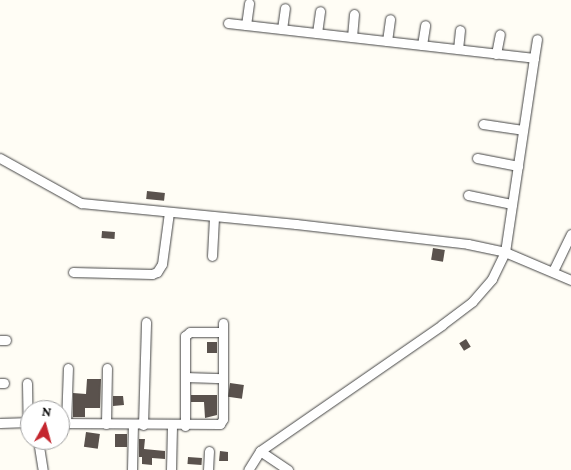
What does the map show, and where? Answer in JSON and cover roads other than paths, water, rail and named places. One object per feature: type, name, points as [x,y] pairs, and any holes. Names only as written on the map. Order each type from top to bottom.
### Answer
[{"type":"street","points":[[246,25],[250,3]]},
{"type":"street","points":[[282,29],[285,8]]},
{"type":"street","points":[[317,33],[320,11]]},
{"type":"street","points":[[352,37],[354,14]]},
{"type":"street","points":[[387,41],[390,19]]},
{"type":"street","points":[[228,23],[534,58]]},
{"type":"street","points":[[422,45],[425,24]]},
{"type":"street","points":[[458,49],[460,30]]},
{"type":"street","points":[[496,54],[500,34]]},
{"type":"street","points":[[248,470],[260,451],[472,302],[492,279],[505,252],[537,39]]},
{"type":"street","points":[[483,124],[523,130]]},
{"type":"street","points":[[0,158],[81,203],[296,224],[468,244],[505,252],[571,280]]},
{"type":"street","points":[[477,158],[518,166]]},
{"type":"street","points":[[468,195],[512,204]]},
{"type":"street","points":[[73,272],[152,274],[157,272],[162,264],[169,212]]},
{"type":"street","points":[[212,256],[214,217]]},
{"type":"street","points":[[553,272],[571,234]]},
{"type":"street","points":[[143,424],[146,322]]},
{"type":"street","points":[[70,423],[185,426],[220,424],[223,419],[223,327],[190,332],[185,336],[185,426]]},
{"type":"street","points":[[65,400],[68,368]]},
{"type":"street","points":[[106,424],[107,368]]},
{"type":"street","points":[[185,377],[223,378]]},
{"type":"street","points":[[27,383],[28,400]]},
{"type":"street","points":[[0,422],[20,422]]},
{"type":"street","points":[[132,470],[133,424]]},
{"type":"street","points":[[171,470],[172,425]]},
{"type":"street","points":[[39,450],[42,469]]},
{"type":"street","points":[[208,470],[209,451]]},
{"type":"street","points":[[260,451],[288,470]]}]
